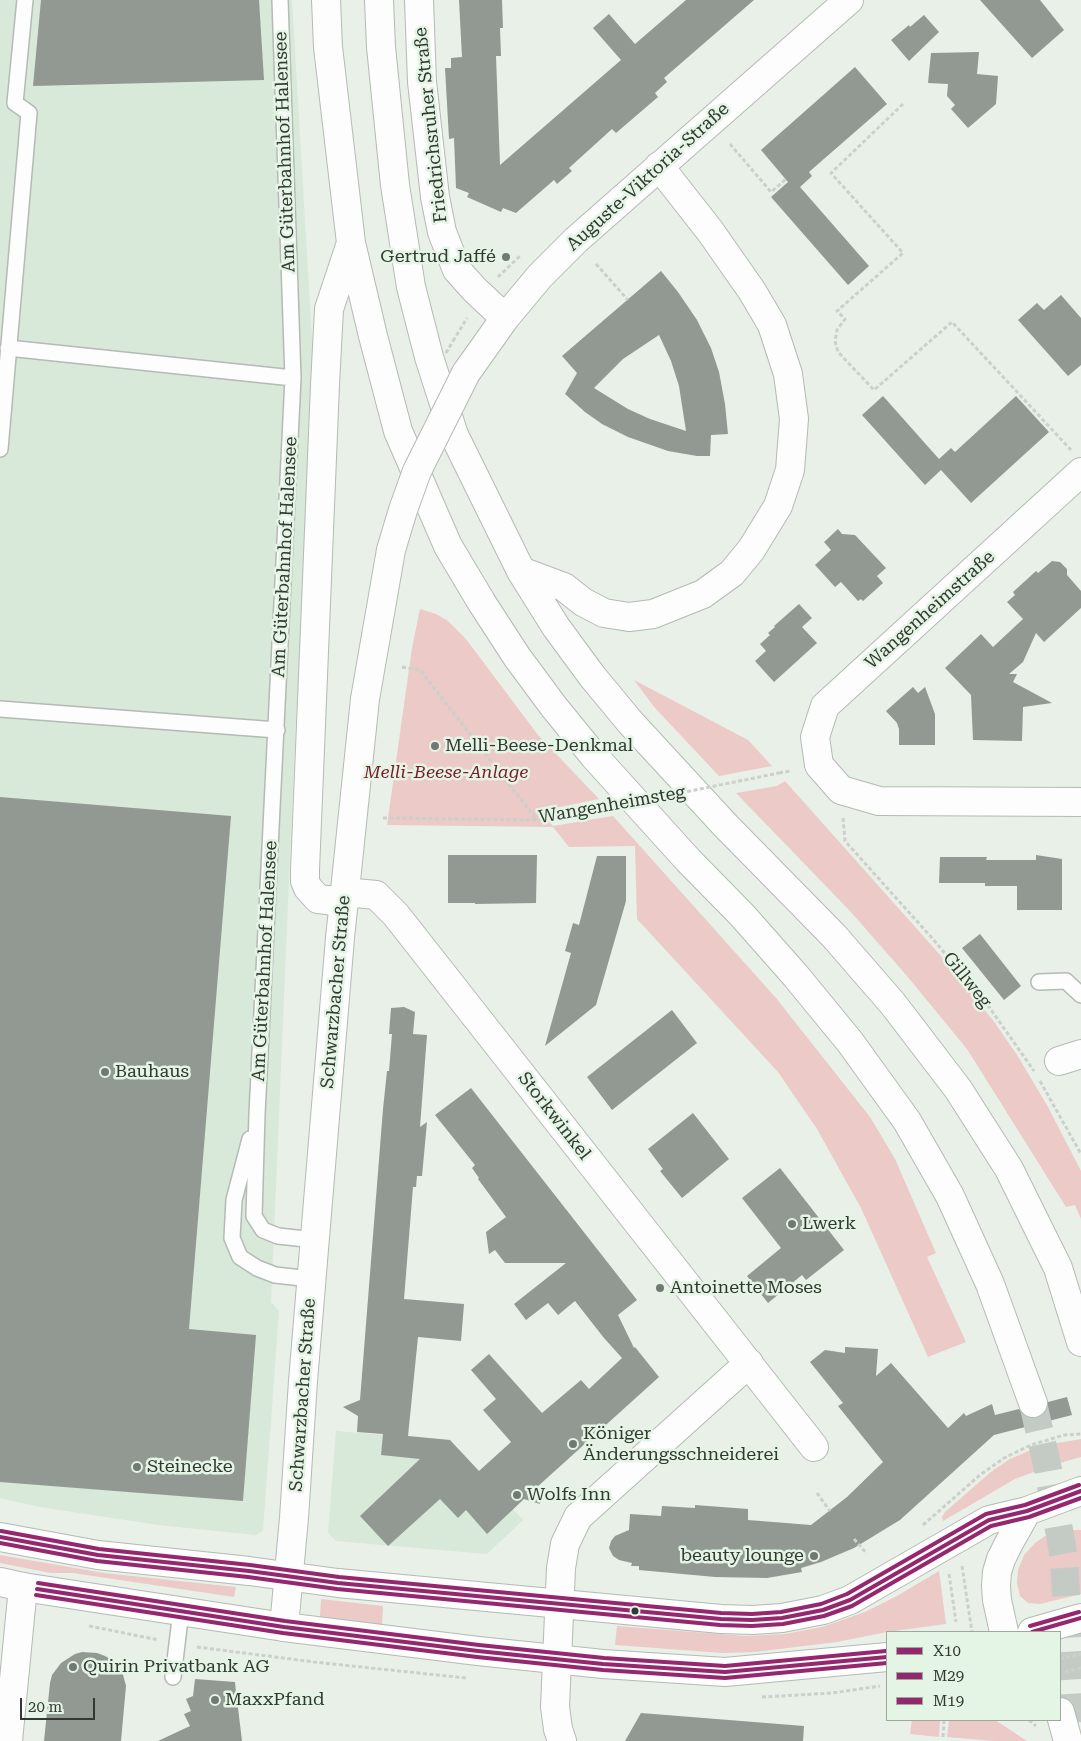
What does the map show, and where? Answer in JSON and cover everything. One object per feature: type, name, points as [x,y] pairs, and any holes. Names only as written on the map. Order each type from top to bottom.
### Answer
[{"type":"main road","points":[[326,0],[328,47],[351,243],[398,431],[448,546],[517,657],[554,707],[594,756],[688,860],[742,915],[795,975],[850,1042],[907,1121],[950,1196],[990,1284],[1033,1403]]},
{"type":"main road","points":[[379,0],[381,47],[395,185],[410,287],[429,357],[454,435],[521,571],[556,627],[592,676],[630,722],[725,825],[834,936],[893,1004],[958,1089],[1009,1170],[1058,1268],[1081,1342]]},
{"type":"main road","name":"Friedrichsruher Straße","points":[[419,0],[422,82],[435,197],[442,232],[457,270],[505,318]]},
{"type":"main road","name":"Auguste-Viktoria-Straße","points":[[466,374],[505,318],[540,276],[576,240],[850,0]]},
{"type":"main road","points":[[521,571],[564,588],[583,602],[604,613],[629,617],[653,614],[703,594],[732,573],[751,550],[778,506],[790,470],[794,419],[788,374],[772,325],[752,291],[710,231],[659,166]]},
{"type":"main road","name":"Storkwinkel","points":[[351,243],[329,309],[324,385],[305,870],[308,888],[318,899],[376,895],[396,915],[814,1447]]},
{"type":"main road","name":"Schwarzbacher Straße","points":[[284,1627],[311,1279],[344,897],[365,699],[391,550],[403,510],[417,471],[466,374]]},
{"type":"main road","name":"Wangenheimstraße","points":[[1077,462],[825,706],[815,737],[819,765],[842,790],[879,801],[1081,802]]},
{"type":"main road","points":[[562,1741],[554,1707],[565,1544],[578,1518],[727,1382],[750,1364]]},
{"type":"main road","points":[[0,1537],[98,1554],[357,1585],[720,1619],[782,1618],[815,1612],[850,1600],[989,1520],[1077,1494]]},
{"type":"main road","points":[[1004,1631],[997,1600],[997,1572],[1001,1558],[1027,1510]]},
{"type":"main road","points":[[8,1741],[12,1584],[284,1627],[557,1660],[725,1672],[886,1657]]},
{"type":"main road","points":[[1036,1631],[1081,1618]]},
{"type":"main road","points":[[1061,1716],[1068,1741]]},
{"type":"lane","points":[[0,449],[30,113],[16,103],[25,0]]},
{"type":"lane","name":"Am Güterbahnhof Halensee","points":[[280,0],[293,378],[257,1114],[254,1216],[263,1230],[278,1236],[315,1240]]},
{"type":"lane","points":[[8,348],[293,378]]},
{"type":"lane","points":[[0,709],[277,730]]},
{"type":"lane","points":[[1039,982],[1066,981],[1081,995]]},
{"type":"lane","name":"Am Güterbahnhof Halensee","points":[[257,1114],[234,1200],[232,1238],[240,1257],[257,1268],[276,1275],[311,1279]]},
{"type":"lane","points":[[173,1677],[181,1611]]},
{"type":"path","points":[[903,104],[831,173],[903,253],[837,311],[845,319],[837,330],[834,341],[838,352],[874,390],[952,322],[1077,462]]},
{"type":"path","points":[[730,144],[771,192],[786,179]]},
{"type":"path","points":[[596,264],[628,300]]},
{"type":"path","points":[[453,341],[471,312]]},
{"type":"path","points":[[402,667],[420,670],[537,820]]},
{"type":"path","name":"Wangenheimsteg","points":[[383,818],[547,820],[791,771]]},
{"type":"path","name":"Gillweg","points":[[843,818],[845,841],[932,938],[987,1004],[1038,1078],[1081,1154]]},
{"type":"path","points":[[918,1530],[980,1476],[1004,1458],[1032,1445],[1064,1435],[1081,1434]]},
{"type":"path","points":[[817,1493],[830,1511]]},
{"type":"path","points":[[854,1539],[867,1554]]},
{"type":"path","points":[[960,1558],[972,1631]]},
{"type":"path","points":[[948,1566],[956,1622]]},
{"type":"path","points":[[1061,1659],[1081,1654]]},
{"type":"path","points":[[314,1662],[472,1679]]},
{"type":"path","points":[[1065,1672],[1081,1668]]},
{"type":"path","points":[[943,1737],[944,1721]]},
{"type":"shaded area","points":[[0,0],[292,0],[314,373],[294,762],[271,1302],[279,1311],[263,1530],[256,1535],[158,1525],[40,1507],[0,1498]]},
{"type":"shaded area","points":[[336,1431],[450,1440],[523,1520],[487,1554],[336,1541],[328,1533]]},
{"type":"green space","name":"Melli-Beese-Anlage","points":[[420,609],[436,614],[448,621],[466,639],[538,735],[599,799],[540,811],[553,826],[613,816],[776,998],[870,1117],[895,1159],[936,1253],[927,1257],[966,1342],[928,1357],[861,1208],[817,1129],[778,1072],[637,919],[635,846],[569,847],[553,827],[387,825],[412,648]]},
{"type":"green space","points":[[634,680],[748,740],[772,766],[719,776],[655,708]]},
{"type":"green space","points":[[785,781],[941,956],[995,1023],[1019,1058],[1048,1107],[1081,1171],[1081,1219],[1075,1205],[1066,1207],[967,1049],[850,911],[736,793],[777,786]]},
{"type":"green space","points":[[1081,1439],[1081,1457],[1015,1479],[943,1521],[942,1517],[945,1512],[992,1471],[1010,1459],[1040,1446]]},
{"type":"green space","points":[[1066,1530],[1081,1530],[1081,1594],[1040,1604],[1028,1603],[1020,1596],[1017,1583],[1018,1570],[1024,1555],[1035,1543],[1045,1536]]},
{"type":"green space","points":[[0,1555],[104,1573],[236,1587],[234,1597],[73,1573],[51,1573],[0,1563]]},
{"type":"green space","points":[[939,1571],[946,1624],[886,1631],[837,1642],[755,1652],[723,1653],[615,1645],[617,1626],[746,1636],[785,1634],[822,1627],[865,1612],[897,1596]]},
{"type":"green space","points":[[321,1599],[383,1606],[382,1625],[320,1617]]},
{"type":"green space","points":[[912,1721],[940,1721],[939,1737],[910,1734]]},
{"type":"green space","points":[[949,1721],[997,1721],[1027,1741],[994,1741],[947,1737]]},
{"type":"building","points":[[41,0],[259,0],[264,80],[33,86]]},
{"type":"building","points":[[459,0],[502,0],[501,56],[496,56],[500,165],[621,60],[593,28],[609,14],[635,44],[686,0],[754,0],[664,78],[667,82],[655,93],[658,97],[616,133],[612,129],[569,168],[572,171],[557,184],[554,180],[516,213],[503,208],[501,212],[467,197],[469,193],[456,188],[454,138],[449,139],[445,68],[451,68],[451,58],[462,57]]},
{"type":"building","points":[[980,0],[1040,0],[1064,30],[1032,58]]},
{"type":"building","points":[[924,15],[939,32],[909,61],[891,40]]},
{"type":"building","points":[[979,52],[977,74],[998,76],[996,104],[968,128],[951,109],[955,105],[947,96],[948,84],[928,83],[931,53]]},
{"type":"building","points":[[855,67],[887,104],[809,172],[812,176],[800,187],[869,266],[848,285],[771,197],[788,182],[761,150]]},
{"type":"building","points":[[661,271],[697,320],[711,348],[719,372],[728,434],[711,435],[710,456],[697,456],[668,451],[628,437],[602,424],[565,394],[577,373],[562,356]],"holes":[[[659,335],[671,361],[679,386],[686,431],[650,419],[628,409],[594,388],[623,359]]]},
{"type":"building","points":[[1061,295],[1081,318],[1081,365],[1068,376],[1018,320],[1037,303],[1044,310]]},
{"type":"building","points":[[883,396],[939,459],[951,448],[955,452],[1016,396],[1049,432],[971,503],[941,470],[925,485],[862,415]]},
{"type":"building","points":[[838,529],[842,534],[855,535],[886,568],[877,576],[883,583],[863,601],[861,599],[858,601],[841,582],[835,587],[815,565],[831,550],[824,542]]},
{"type":"building","points":[[1052,561],[1060,562],[1067,569],[1067,575],[1081,591],[1081,608],[1044,642],[1036,633],[1023,662],[1009,674],[1017,674],[1013,682],[1052,703],[1023,707],[1022,741],[973,740],[971,695],[945,668],[981,634],[993,647],[1023,619],[1007,602],[1015,595],[1013,592],[1036,571],[1038,573]]},
{"type":"building","points":[[799,604],[812,618],[802,627],[817,643],[774,682],[755,661],[766,651],[760,644],[770,635],[768,633],[774,626]]},
{"type":"building","points":[[913,687],[918,693],[925,687],[935,714],[935,745],[899,745],[897,723],[886,711]]},
{"type":"building","name":"Bauhaus","points":[[0,797],[231,816],[189,1329],[256,1335],[243,1501],[0,1482]]},
{"type":"building","points":[[448,855],[537,855],[536,903],[448,903]]},
{"type":"building","points":[[1036,855],[1062,859],[1062,910],[1017,910],[1017,886],[985,886],[985,883],[939,883],[940,857],[987,857],[986,860],[1036,860]]},
{"type":"building","points":[[597,856],[626,856],[626,901],[596,1005],[545,1046],[571,953],[565,951],[573,923],[579,925]]},
{"type":"building","points":[[980,934],[1021,986],[1004,1000],[962,948]]},
{"type":"building","points":[[404,1007],[415,1012],[413,1034],[427,1035],[420,1127],[427,1122],[422,1176],[417,1176],[416,1187],[413,1187],[404,1299],[464,1304],[461,1341],[418,1337],[408,1436],[450,1440],[479,1471],[511,1442],[483,1410],[496,1399],[471,1370],[489,1354],[542,1413],[581,1380],[589,1389],[622,1358],[575,1301],[558,1315],[548,1303],[526,1320],[514,1304],[566,1263],[505,1263],[495,1250],[489,1254],[486,1232],[506,1217],[478,1179],[472,1168],[475,1165],[435,1115],[471,1088],[637,1300],[618,1315],[634,1348],[659,1377],[536,1488],[540,1504],[524,1499],[487,1534],[466,1510],[458,1518],[440,1499],[388,1546],[360,1516],[420,1459],[381,1455],[383,1434],[357,1432],[358,1416],[343,1407],[360,1400],[383,1109],[392,1034],[389,1034],[391,1008]]},
{"type":"building","points":[[672,1010],[697,1043],[612,1110],[587,1077]]},
{"type":"building","points":[[693,1113],[729,1159],[682,1198],[660,1171],[663,1169],[648,1149]]},
{"type":"building","name":"Lwerk","points":[[780,1168],[844,1250],[806,1280],[802,1275],[768,1303],[747,1276],[781,1248],[742,1198]]},
{"type":"building","points":[[845,1347],[878,1349],[876,1376],[891,1363],[948,1428],[964,1413],[966,1416],[992,1404],[995,1415],[1019,1409],[1023,1415],[1030,1418],[1038,1418],[1045,1413],[1048,1402],[1067,1397],[1072,1415],[994,1435],[900,1520],[854,1548],[801,1568],[802,1572],[767,1578],[715,1577],[639,1570],[639,1566],[631,1566],[632,1563],[619,1560],[613,1556],[609,1548],[611,1541],[615,1536],[629,1530],[630,1514],[661,1516],[662,1506],[695,1508],[695,1505],[748,1509],[748,1520],[811,1525],[847,1497],[883,1462],[838,1406],[843,1403],[810,1362],[825,1350],[845,1353]]},
{"type":"building","points":[[82,1652],[97,1653],[105,1656],[112,1660],[122,1671],[126,1686],[121,1741],[44,1741],[52,1675],[61,1663]]},
{"type":"building","points":[[195,1679],[235,1682],[236,1693],[244,1700],[238,1708],[242,1741],[158,1741],[190,1726],[184,1714],[191,1711],[186,1699],[193,1696]]},
{"type":"building","points":[[641,1713],[804,1726],[803,1741],[625,1741]]},
{"type":"tunnel","points":[[1033,1403],[1048,1469],[1064,1558],[1073,1714],[1071,1741]]},
{"type":"transit line","name":"M19","points":[[1,1531],[99,1549],[250,1565],[339,1577],[721,1613],[752,1614],[781,1612],[821,1604],[847,1594],[986,1514],[1025,1505],[1079,1485]]},
{"type":"transit line","name":"X10","points":[[0,1537],[98,1555],[249,1571],[338,1583],[721,1619],[752,1620],[782,1618],[823,1610],[850,1600],[989,1520],[1027,1511],[1081,1491]]},
{"type":"transit line","name":"M29","points":[[0,1543],[97,1561],[248,1577],[337,1589],[720,1625],[752,1626],[783,1624],[824,1616],[852,1606],[991,1526],[1029,1517],[1081,1498]]},
{"type":"transit line","name":"M19","points":[[38,1583],[285,1621],[604,1658],[725,1666],[886,1651]]},
{"type":"transit line","name":"X10","points":[[37,1589],[284,1627],[603,1664],[725,1672],[886,1657]]},
{"type":"transit line","name":"M29","points":[[36,1595],[283,1633],[477,1657],[603,1670],[725,1678],[886,1663]]},
{"type":"transit line","name":"M19","points":[[1030,1626],[1079,1612]]},
{"type":"transit line","name":"X10","points":[[1036,1631],[1081,1618]]},
{"type":"place","name":"Gertrud Jaffé","points":[[506,257]]},
{"type":"place","name":"Melli-Beese-Denkmal","points":[[435,746]]},
{"type":"place","name":"Bauhaus","points":[[105,1072]]},
{"type":"place","name":"Lwerk","points":[[792,1224]]},
{"type":"place","name":"Antoinette Moses","points":[[660,1288]]},
{"type":"place","name":"Königer Änderungsschneiderei","points":[[573,1444]]},
{"type":"place","name":"Steinecke","points":[[137,1467]]},
{"type":"place","name":"Wolfs Inn","points":[[517,1495]]},
{"type":"place","name":"beauty lounge","points":[[814,1556]]},
{"type":"place","name":"Quirin Privatbank AG","points":[[73,1667]]},
{"type":"place","name":"MaxxPfand","points":[[215,1700]]}]
